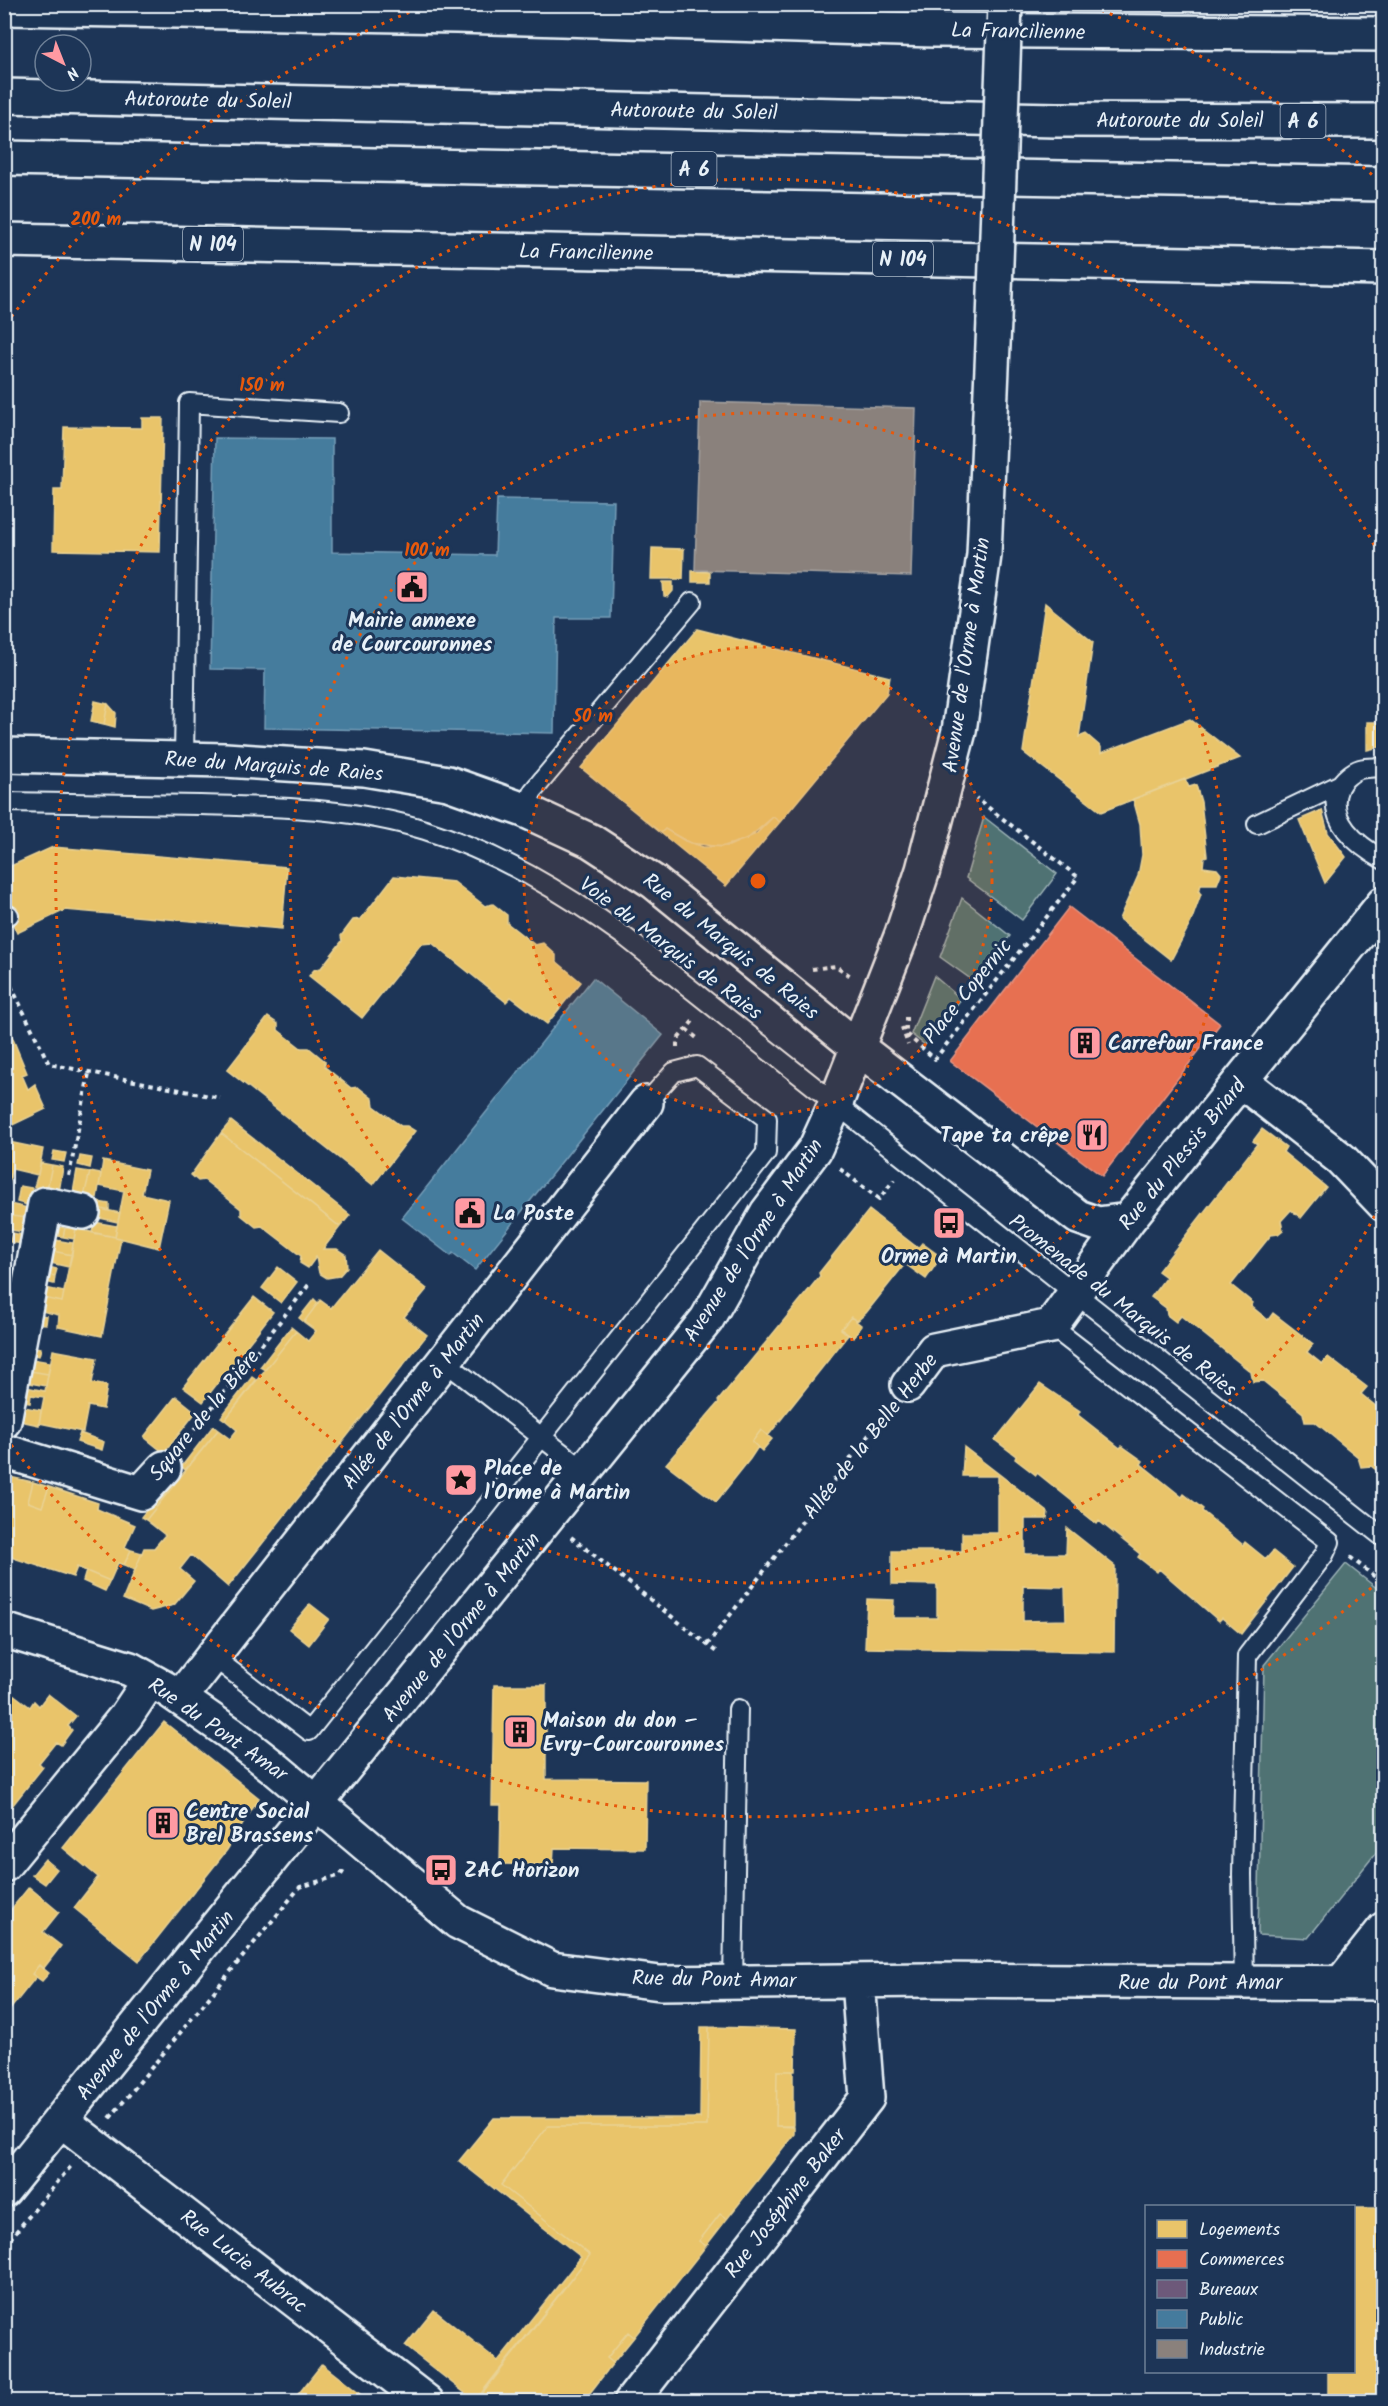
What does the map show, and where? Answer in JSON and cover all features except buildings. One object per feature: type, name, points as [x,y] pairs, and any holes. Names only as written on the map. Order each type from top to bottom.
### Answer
[{"type":"main road","name":"Avenue de l'Orme à Martin","points":[[4,2190],[318,1804],[707,1319],[762,1221],[815,1149],[835,1105],[878,994],[923,870],[959,731],[984,555],[1005,4]]},
{"type":"main road","name":"La Francilienne","points":[[4,8],[456,16],[934,30],[1383,34]]},
{"type":"main road","name":"Autoroute du Soleil","points":[[4,96],[1057,120],[1383,121]]},
{"type":"main road","name":"A 6","points":[[4,158],[1383,184]]},
{"type":"main road","name":"La Francilienne","points":[[4,240],[1383,268]]},
{"type":"main road","name":"Rue du Marquis de Raies","points":[[4,755],[184,759],[364,769],[448,783],[524,810],[591,841],[654,882],[857,1047],[1078,1217],[1098,1224],[1128,1220]]},
{"type":"main road","name":"Rue du Plessis Briard","points":[[1075,1295],[1128,1220],[1383,903]]},
{"type":"main road","points":[[1241,1081],[1341,1159],[1383,1204]]},
{"type":"main road","name":"Allée de l'Orme à Martin","points":[[180,1698],[646,1103]]},
{"type":"main road","points":[[4,1421],[45,1204],[73,1209]]},
{"type":"main road","points":[[1051,1326],[1075,1295]]},
{"type":"main road","name":"Allée de la Belle Herbe","points":[[908,1385],[934,1350],[1051,1326]]},
{"type":"main road","name":"Square de la Biére","points":[[4,1451],[141,1493],[164,1468]]},
{"type":"main road","name":"Rue du Pont Amar","points":[[4,1630],[130,1669],[180,1698],[230,1733],[365,1842],[458,1922],[552,1969],[660,1983],[858,1981],[1383,1983]]},
{"type":"main road","points":[[4,1865],[126,1716],[150,1680]]},
{"type":"main road","points":[[1342,1983],[1383,1929]]},
{"type":"main road","name":"Rue Joséphine Baker","points":[[631,2402],[867,2098],[858,1981]]},
{"type":"main road","name":"Rue Lucie Aubrac","points":[[61,2120],[427,2402]]},
{"type":"lane","points":[[184,759],[189,403],[339,412]]},
{"type":"lane","points":[[524,810],[533,791],[692,602]]},
{"type":"lane","points":[[1257,824],[1341,783],[1357,769],[1383,767]]},
{"type":"lane","points":[[1341,783],[1335,798],[1341,825],[1355,841],[1383,860]]},
{"type":"lane","name":"Voie du Marquis de Raies","points":[[4,802],[279,807],[341,812],[424,830],[476,849],[529,873],[579,903],[835,1105]]},
{"type":"lane","points":[[212,1656],[309,1731],[766,1153],[767,1119],[697,1066],[674,1072],[646,1103]]},
{"type":"lane","name":"Promenade du Marquis de Raies","points":[[835,1105],[1383,1538]]},
{"type":"lane","points":[[1051,1326],[1330,1542],[1324,1555],[1247,1656],[1242,1874],[1244,1983]]},
{"type":"lane","points":[[444,1361],[585,1472]]},
{"type":"lane","points":[[733,1982],[738,1710]]},
{"type":"path","name":"Place Copernic","points":[[802,963],[811,969],[836,966],[878,994],[906,1015],[906,1035],[935,1059],[1078,877],[975,798]]},
{"type":"path","points":[[11,986],[49,1064],[220,1098]]},
{"type":"path","points":[[686,1029],[698,1039]]},
{"type":"path","points":[[73,1209],[88,1073]]},
{"type":"path","name":"Square de la Biére","points":[[164,1468],[310,1282]]},
{"type":"path","name":"Allée de la Belle Herbe","points":[[707,1645],[908,1385]]},
{"type":"path","points":[[548,1519],[719,1654]]},
{"type":"path","points":[[1330,1542],[1383,1584]]},
{"type":"path","points":[[103,2127],[300,1887],[341,1875],[365,1842]]},
{"type":"path","points":[[4,2246],[73,2163]]},
{"type":"green space","points":[[984,817],[1057,874],[1022,920],[966,878]]},
{"type":"green space","points":[[962,898],[1010,936],[975,982],[940,957]]},
{"type":"green space","points":[[934,976],[961,999],[925,1045],[911,1034]]},
{"type":"green space","points":[[1346,1564],[1383,1593],[1383,1844],[1308,1938],[1258,1935],[1264,1665]]},
{"type":"place","name":"Mairie annexe de Courcouronnes","points":[[412,587]]},
{"type":"place","name":"Carrefour France","points":[[1085,1043]]},
{"type":"place","name":"Tape ta crêpe","points":[[1092,1135]]},
{"type":"place","name":"La Poste","points":[[470,1213]]},
{"type":"place","name":"Orme à Martin","points":[[949,1223]]},
{"type":"place","name":"Place de l'Orme à Martin","points":[[461,1480]]},
{"type":"place","name":"Maison du don – Evry-Courcouronnes","points":[[520,1732]]},
{"type":"place","name":"Centre Social Brel Brassens","points":[[163,1823]]},
{"type":"place","name":"ZAC Horizon","points":[[441,1870]]}]
